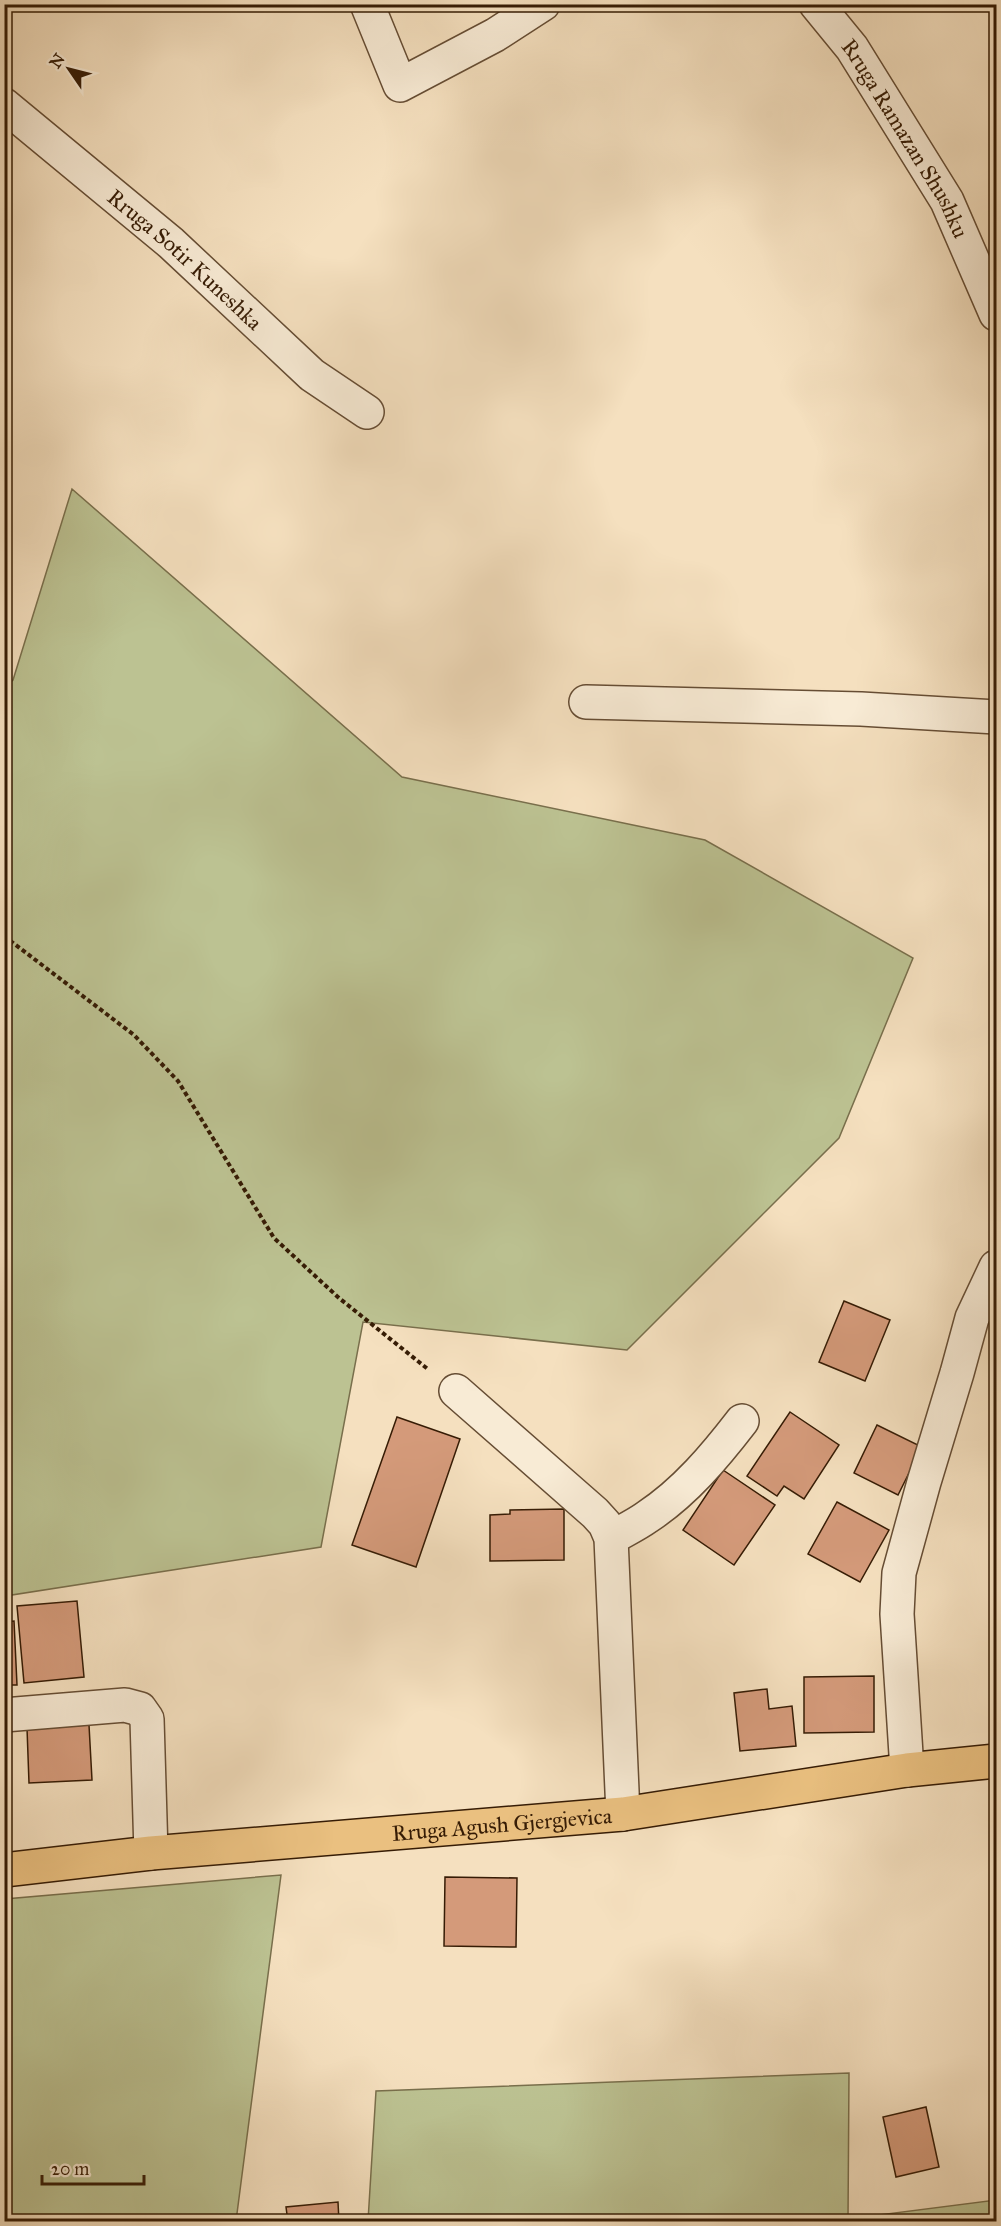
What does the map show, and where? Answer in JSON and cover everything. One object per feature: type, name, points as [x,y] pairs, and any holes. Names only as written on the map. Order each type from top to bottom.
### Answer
[{"type":"main road","name":"Rruga Agush Gjergjevica","points":[[4,1870],[151,1853],[624,1814],[907,1770],[996,1761]]},
{"type":"street","points":[[367,4],[400,85],[495,35],[543,4]]},
{"type":"street","name":"Rruga Ramazan Shushku","points":[[816,4],[852,48],[947,201],[996,314]]},
{"type":"street","name":"Rruga Sotir Kuneshka","points":[[4,105],[171,243],[312,375],[367,412]]},
{"type":"street","points":[[586,702],[861,710],[996,717]]},
{"type":"street","points":[[907,1770],[897,1614],[899,1573],[972,1318],[996,1267]]},
{"type":"street","points":[[456,1391],[595,1513],[605,1524],[611,1538],[624,1814]]},
{"type":"street","points":[[611,1538],[648,1517],[686,1485],[742,1421]]},
{"type":"street","points":[[4,1715],[125,1706],[140,1709],[147,1719],[151,1853]]},
{"type":"path","points":[[4,936],[141,1043],[178,1081],[274,1238],[339,1298],[456,1391]]},
{"type":"green space","points":[[72,489],[402,777],[705,840],[913,958],[839,1138],[627,1350],[363,1322],[321,1547],[5,1596],[5,687],[13,680]]},
{"type":"green space","points":[[281,1875],[236,2221],[5,2221],[5,1899]]},
{"type":"green space","points":[[849,2073],[848,2219],[996,2200],[996,2221],[368,2221],[376,2091]]},
{"type":"building","points":[[844,1301],[890,1320],[865,1381],[819,1362]]},
{"type":"building","points":[[790,1412],[839,1445],[804,1499],[784,1486],[777,1496],[747,1476]]},
{"type":"building","points":[[397,1417],[460,1439],[416,1567],[352,1545]]},
{"type":"building","points":[[877,1425],[922,1447],[898,1495],[854,1473]]},
{"type":"building","points":[[723,1470],[775,1505],[734,1565],[683,1530]]},
{"type":"building","points":[[837,1502],[889,1530],[860,1582],[808,1554]]},
{"type":"building","points":[[564,1509],[564,1560],[490,1561],[490,1515],[510,1514],[510,1510]]},
{"type":"building","points":[[77,1601],[84,1677],[24,1683],[17,1606]]},
{"type":"building","points":[[14,1621],[17,1685],[4,1685],[4,1622]]},
{"type":"building","points":[[874,1676],[874,1732],[804,1733],[804,1677]]},
{"type":"building","points":[[767,1689],[769,1709],[792,1706],[796,1746],[740,1751],[734,1693]]},
{"type":"building","points":[[89,1725],[92,1780],[29,1783],[27,1728]]},
{"type":"building","points":[[4,1762],[8,1762],[10,1810],[4,1810]]},
{"type":"building","points":[[445,1877],[517,1878],[516,1947],[444,1946]]},
{"type":"building","points":[[926,2107],[939,2167],[896,2177],[883,2117]]},
{"type":"building","points":[[338,2202],[339,2222],[288,2222],[286,2207]]}]
